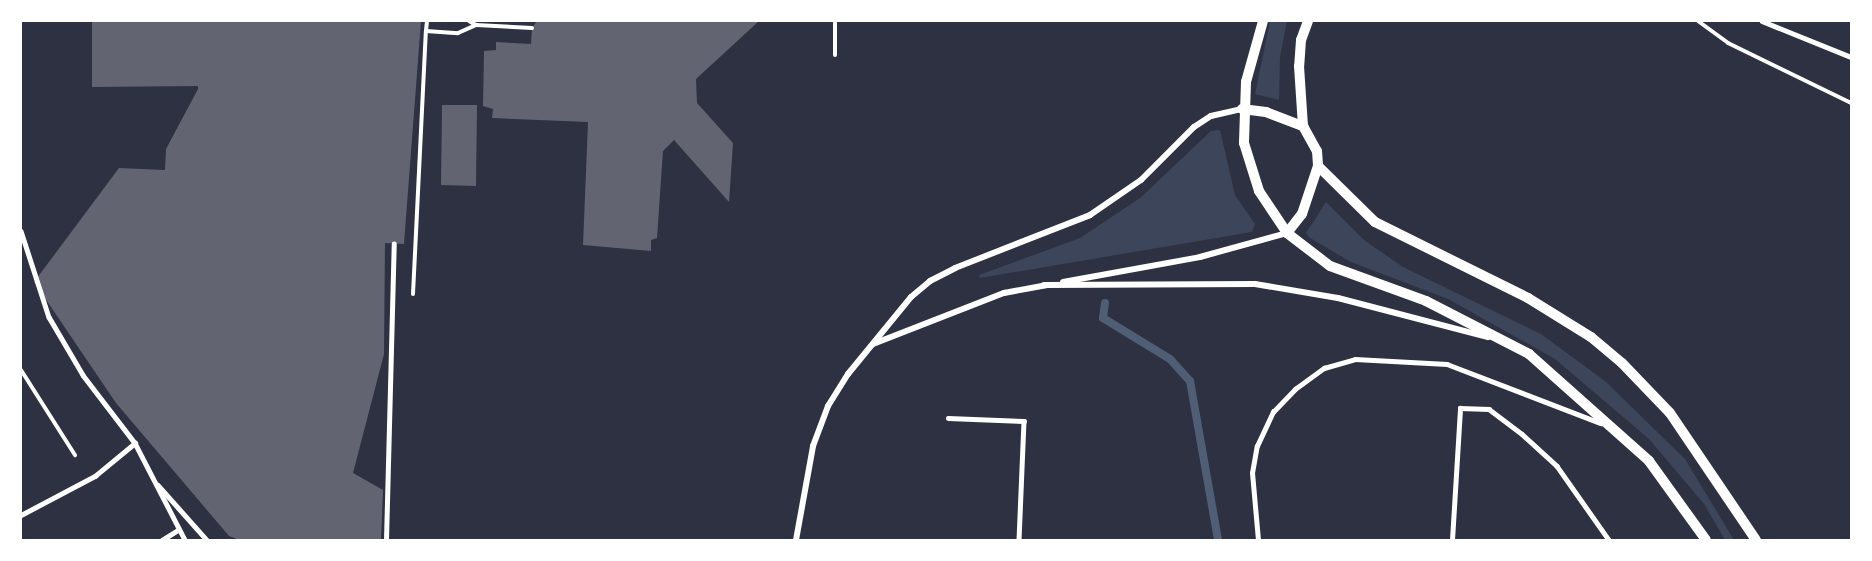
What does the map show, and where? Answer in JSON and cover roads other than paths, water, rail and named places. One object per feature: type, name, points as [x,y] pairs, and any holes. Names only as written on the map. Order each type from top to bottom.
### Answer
[{"type":"street","points":[[1263,21],[1252,53],[1242,110],[1250,166],[1259,191],[1287,233],[1330,266],[1426,301],[1529,354],[1616,429],[1649,461],[1706,540]]},
{"type":"street","points":[[872,344],[1004,293],[1200,257],[1287,233],[1302,214],[1318,166],[1317,151],[1303,126],[1299,66],[1301,40],[1308,21]]},
{"type":"street","points":[[796,540],[801,496],[819,426],[848,374],[911,297],[930,281],[1090,215],[1141,180],[1194,127],[1211,116],[1242,110],[1266,112],[1303,126]]},
{"type":"street","points":[[1318,166],[1375,222],[1528,298],[1591,338],[1622,363],[1670,414],[1756,540]]},
{"type":"street","points":[[1044,285],[1255,284],[1338,298],[1508,342]]},
{"type":"lane","points":[[1762,21],[1851,57]]},
{"type":"lane","points":[[21,231],[49,317],[83,375],[135,443],[185,540]]},
{"type":"lane","points":[[386,540],[394,244]]},
{"type":"lane","points":[[1258,540],[1252,472],[1257,447],[1273,412],[1295,389],[1324,368],[1355,359],[1447,364],[1616,429]]},
{"type":"lane","points":[[1452,540],[1460,408],[1489,409],[1522,434],[1557,466],[1609,540]]},
{"type":"lane","points":[[948,418],[1024,421],[1019,540]]},
{"type":"lane","points":[[21,515],[95,476],[135,443]]},
{"type":"lane","points":[[154,480],[207,540]]},
{"type":"lane","points":[[162,540],[178,530]]},
{"type":"waterway","points":[[1105,303],[1103,318],[1170,359],[1190,381],[1218,540]]}]
